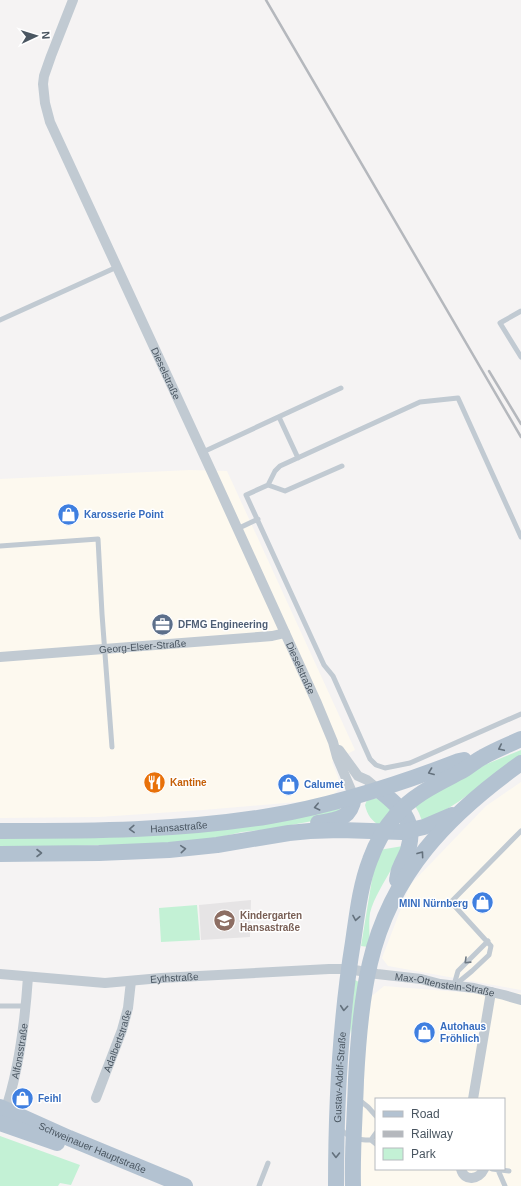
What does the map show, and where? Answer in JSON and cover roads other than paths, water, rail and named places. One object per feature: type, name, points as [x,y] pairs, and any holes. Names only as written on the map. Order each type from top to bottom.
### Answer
[{"type":"main road","name":"Gustav-Adolf-Straße","points":[[336,1186],[337,1124],[341,1051],[348,969],[362,888],[375,846],[383,832],[401,809],[408,803],[426,790],[462,771],[481,757],[521,739]]},
{"type":"main road","name":"Gustav-Adolf-Straße","points":[[379,790],[459,761],[481,757]]},
{"type":"main road","name":"Gustav-Adolf-Straße","points":[[353,1186],[360,1023],[367,973],[378,936],[393,899],[409,872],[428,845],[463,808],[521,763]]},
{"type":"main road","name":"Gustav-Adolf-Straße","points":[[379,790],[401,809],[408,822],[410,831],[410,842],[400,867],[393,899]]},
{"type":"main road","name":"Hansastraße","points":[[0,831],[118,830],[199,825],[271,816],[317,807],[379,790]]},
{"type":"main road","points":[[354,797],[370,859]]},
{"type":"main road","points":[[288,833],[311,825],[333,821],[345,816],[352,808],[354,797]]},
{"type":"main road","points":[[0,854],[157,851],[217,845],[288,833],[328,830],[394,833],[410,831],[435,823],[463,808]]},
{"type":"main road","name":"Schweinauer Hauptstraße","points":[[2,1116],[159,1186]]},
{"type":"main road","name":"Schweinauer Hauptstraße","points":[[2,1116],[185,1186]]},
{"type":"street","name":"Dieselstraße","points":[[73,0],[46,71],[43,84],[45,103],[50,122],[285,633],[333,742],[337,757],[354,797]]},
{"type":"street","name":"Georg-Elser-Straße","points":[[0,657],[272,636],[285,633]]},
{"type":"street","name":"Dieselstraße","points":[[333,742],[358,776],[367,780],[379,790]]},
{"type":"street","points":[[354,797],[358,788],[358,776]]},
{"type":"street","points":[[348,969],[367,973]]},
{"type":"street","name":"Eythstraße","points":[[0,974],[105,983],[216,975],[348,969]]},
{"type":"street","name":"Max-Ottenstein-Straße","points":[[367,973],[421,979],[491,992],[521,1000]]},
{"type":"street","name":"Alfonsstraße","points":[[2,1116],[12,1088],[21,1041],[28,977]]},
{"type":"street","name":"Adalbertstraße","points":[[96,1098],[122,1030],[128,1008],[131,982]]},
{"type":"street","points":[[473,1098],[491,992]]},
{"type":"street","points":[[461,1170],[464,1175],[471,1178],[479,1177],[484,1170]]},
{"type":"lane","points":[[0,320],[117,267]]},
{"type":"lane","points":[[521,311],[500,323],[521,357]]},
{"type":"lane","points":[[203,452],[341,388]]},
{"type":"lane","points":[[521,537],[458,398],[420,402],[280,466],[275,471],[268,485],[246,495],[324,665],[333,676],[370,759],[376,765],[385,768],[410,763],[521,714]]},
{"type":"lane","points":[[279,417],[298,458]]},
{"type":"lane","points":[[268,485],[285,492],[342,466]]},
{"type":"lane","points":[[237,528],[258,519]]},
{"type":"lane","points":[[0,546],[98,539],[104,649],[112,748]]},
{"type":"lane","points":[[454,986],[489,955],[489,944],[451,902],[521,831]]},
{"type":"lane","points":[[454,986],[458,971],[489,944]]},
{"type":"lane","points":[[0,1006],[26,1006]]},
{"type":"lane","points":[[356,1097],[362,1101],[375,1115]]},
{"type":"lane","points":[[337,1124],[343,1131],[354,1139],[371,1140],[375,1143]]},
{"type":"lane","points":[[371,1140],[375,1134]]},
{"type":"lane","points":[[259,1186],[268,1163]]},
{"type":"lane","points":[[498,1170],[509,1172]]},
{"type":"lane","points":[[498,1170],[505,1186]]},
{"type":"railway","points":[[266,0],[521,437]]},
{"type":"railway","points":[[489,371],[521,424]]},
{"type":"place","name":"Karosserie Point","points":[[68,514]]},
{"type":"place","name":"DFMG Engineering","points":[[162,624]]},
{"type":"place","name":"Kantine","points":[[154,782]]},
{"type":"place","name":"Calumet","points":[[289,784]]},
{"type":"place","name":"MINI Nürnberg","points":[[483,903]]},
{"type":"place","name":"Kindergarten Hansastraße","points":[[225,921]]},
{"type":"place","name":"Autohaus Fröhlich","points":[[424,1032]]},
{"type":"place","name":"Feihl","points":[[23,1098]]}]
